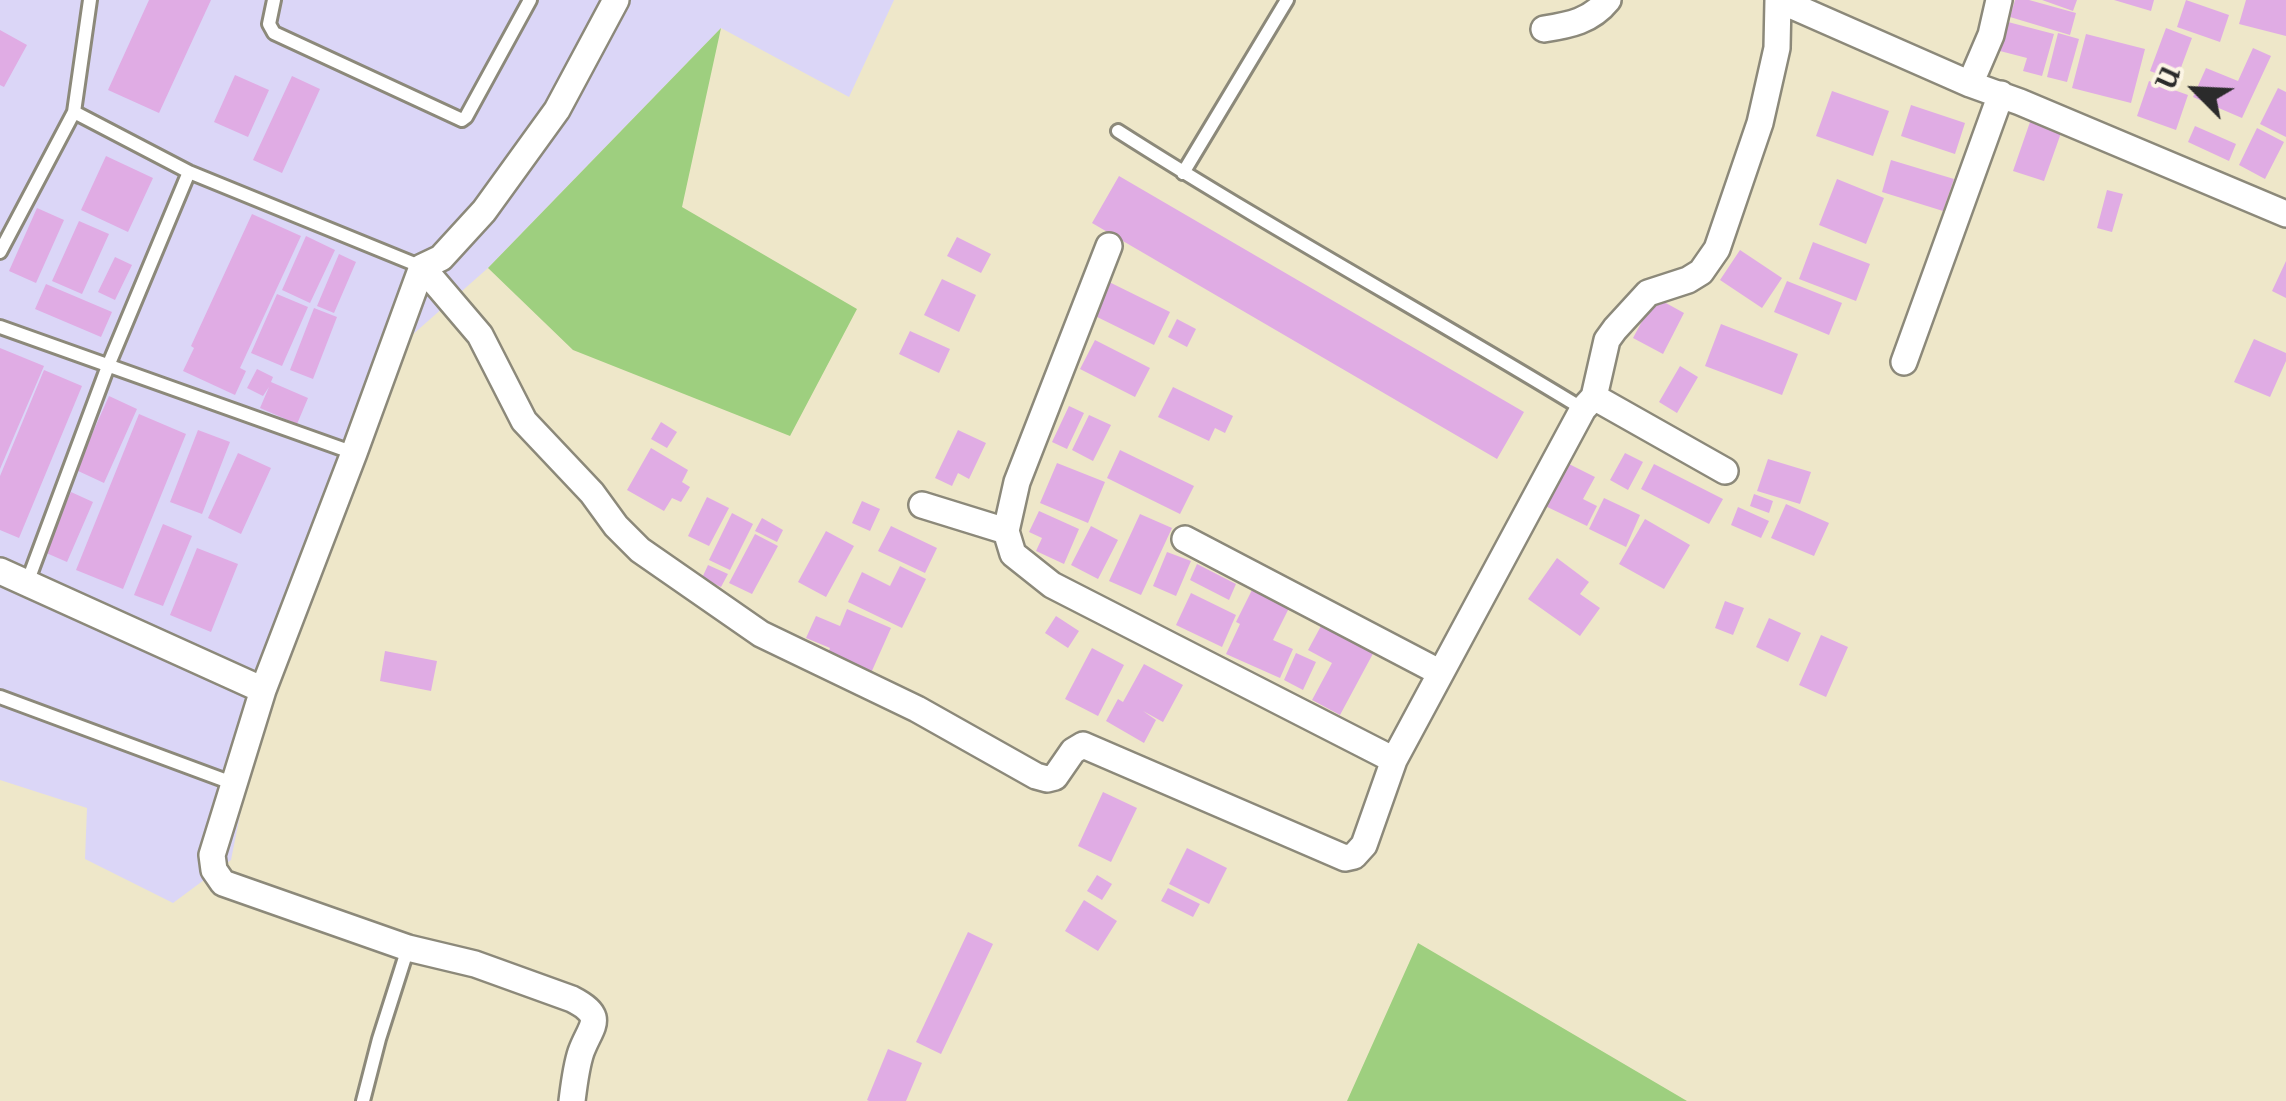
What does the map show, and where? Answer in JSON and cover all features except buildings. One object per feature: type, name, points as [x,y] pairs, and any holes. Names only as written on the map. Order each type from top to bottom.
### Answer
[{"type":"street","points":[[572,1101],[580,1054],[594,1025],[586,1006],[475,964],[408,948],[220,881],[212,854],[263,690],[422,267],[441,258],[492,200],[557,110],[616,0]]},
{"type":"street","points":[[422,267],[480,336],[524,421],[592,492],[616,526],[640,550],[761,634],[917,710],[1028,773],[1052,778],[1061,771],[1072,750],[1083,745],[1345,858],[1354,856],[1364,845],[1394,760],[1588,403],[1607,340],[1648,293],[1701,272],[1717,249],[1760,123],[1777,48],[1779,0],[1970,84],[2151,155],[2286,214]]},
{"type":"street","points":[[1970,84],[1999,0]]},
{"type":"street","points":[[1544,29],[1582,21],[1606,1]]},
{"type":"street","points":[[1904,362],[2001,94]]},
{"type":"street","points":[[1108,246],[1017,482],[1006,531],[1014,554],[1052,585],[1394,760]]},
{"type":"street","points":[[1588,403],[1725,471]]},
{"type":"street","points":[[922,505],[1006,531]]},
{"type":"street","points":[[1184,539],[1440,672]]},
{"type":"street","points":[[0,571],[263,690]]},
{"type":"lane","points":[[0,252],[74,112],[90,0]]},
{"type":"lane","points":[[274,0],[269,24],[274,33],[462,120],[530,0]]},
{"type":"lane","points":[[1183,173],[1288,0]]},
{"type":"lane","points":[[74,112],[188,172],[422,267]]},
{"type":"lane","points":[[1118,131],[1453,330],[1588,403]]},
{"type":"lane","points":[[27,584],[108,366],[188,172]]},
{"type":"lane","points":[[0,327],[354,452]]},
{"type":"lane","points":[[0,696],[232,783]]},
{"type":"lane","points":[[363,1101],[408,948]]},
{"type":"shaded area","points":[[0,0],[894,0],[849,97],[721,28],[488,268],[385,359],[258,724],[231,860],[173,903],[85,859],[87,808],[0,780]]},
{"type":"green space","points":[[721,28],[682,207],[857,309],[790,436],[573,350],[488,268]]},
{"type":"green space","points":[[1418,943],[1687,1101],[1347,1101]]}]
